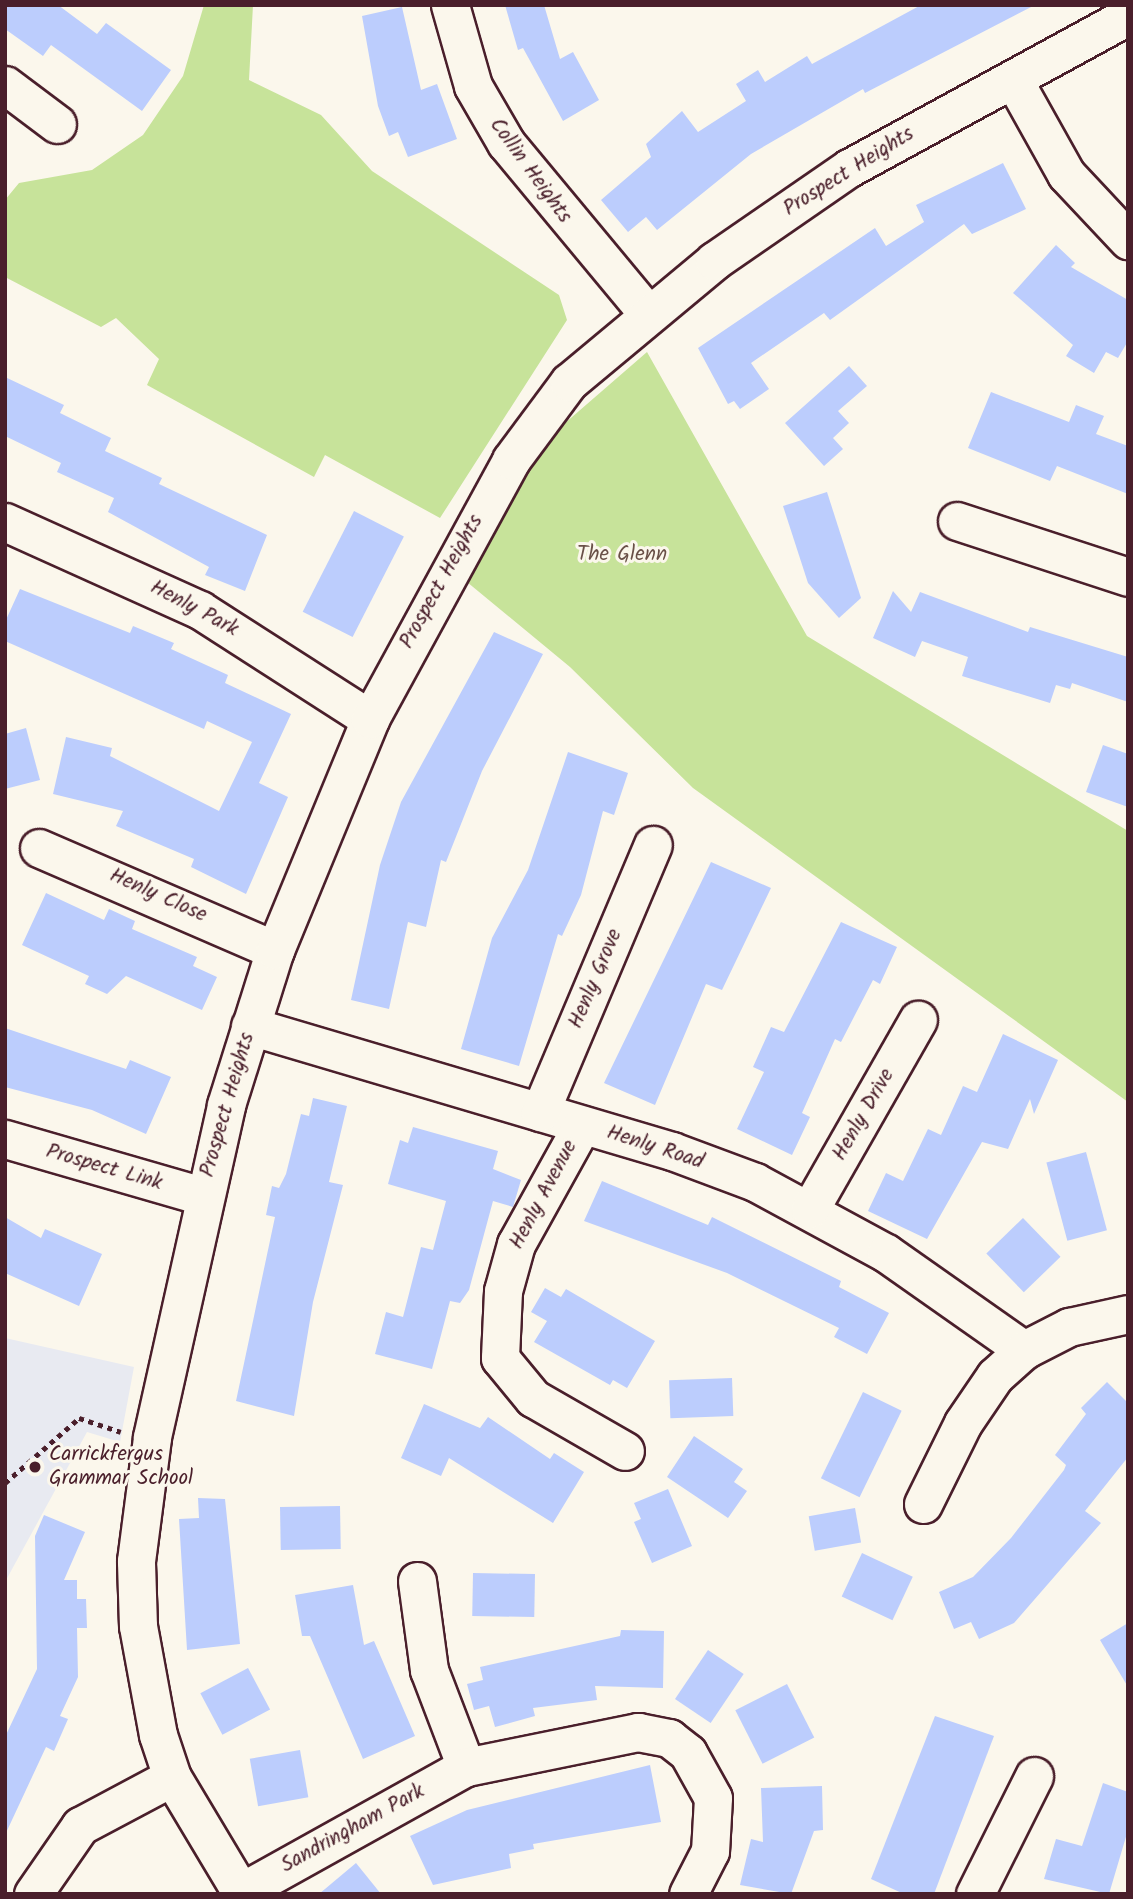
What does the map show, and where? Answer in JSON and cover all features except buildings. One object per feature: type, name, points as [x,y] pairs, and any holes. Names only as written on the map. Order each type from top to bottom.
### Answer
[{"type":"street","name":"Collin Heights","points":[[450,5],[473,86],[506,143],[648,314]]},
{"type":"street","name":"Prospect Heights","points":[[241,1893],[172,1777],[148,1691],[136,1603],[152,1437],[203,1196],[250,1026],[275,950],[370,719],[511,460],[569,382],[648,314],[849,168],[1128,16]]},
{"type":"street","points":[[1013,79],[1066,174],[1128,240]]},
{"type":"street","points":[[5,85],[57,124]]},
{"type":"street","points":[[957,521],[1128,577]]},
{"type":"street","name":"Henly Park","points":[[5,522],[201,610],[370,719]]},
{"type":"street","name":"Henly Grove","points":[[540,1112],[653,845]]},
{"type":"street","name":"Henly Close","points":[[39,848],[275,950]]},
{"type":"street","name":"Henly Drive","points":[[810,1209],[918,1020]]},
{"type":"street","name":"Henly Road","points":[[250,1026],[692,1158],[810,1209],[886,1253],[1024,1350]]},
{"type":"street","name":"Henly Avenue","points":[[582,1125],[516,1244],[503,1291],[500,1358],[533,1398],[625,1451]]},
{"type":"street","name":"Prospect Link","points":[[5,1139],[203,1196]]},
{"type":"street","points":[[923,1504],[983,1390],[1024,1350],[1086,1321],[1128,1314]]},
{"type":"street","points":[[417,1581],[429,1670],[466,1767]]},
{"type":"street","name":"Sandringham Park","points":[[241,1893],[466,1767],[605,1736],[638,1732],[669,1738],[697,1763],[715,1809],[710,1851],[688,1894]]},
{"type":"street","points":[[975,1894],[1034,1776]]},
{"type":"street","points":[[33,1894],[80,1826],[172,1777]]},
{"type":"path","points":[[5,1483],[79,1418],[152,1437]]},
{"type":"shaded area","name":"Carrickfergus Grammar School","points":[[5,1338],[134,1367],[120,1442],[87,1432],[5,1582]]},
{"type":"green space","points":[[204,5],[253,5],[249,80],[321,115],[372,171],[559,295],[567,320],[440,518],[325,455],[314,477],[147,385],[159,359],[116,318],[101,327],[5,277],[5,200],[19,183],[92,170],[143,135],[183,76]]},
{"type":"green space","name":"The Glenn","points":[[647,352],[807,636],[1128,831],[1128,1102],[693,788],[570,667],[467,582],[549,437]]},
{"type":"place","name":"Carrickfergus Grammar School","points":[[35,1467]]}]
